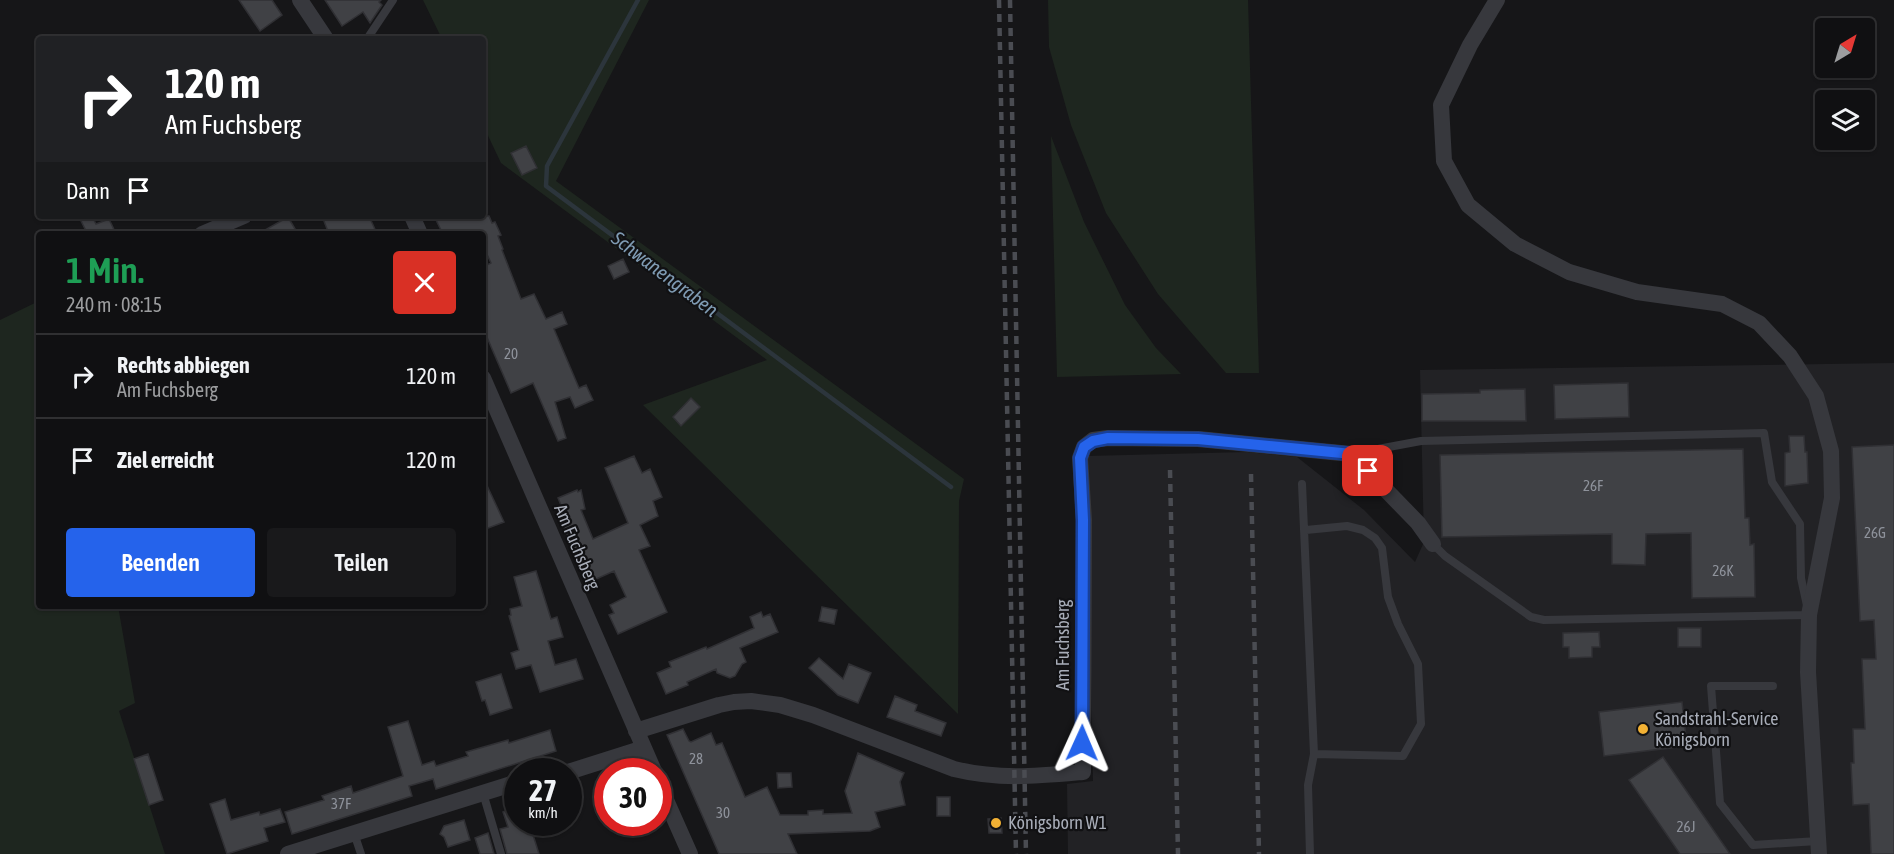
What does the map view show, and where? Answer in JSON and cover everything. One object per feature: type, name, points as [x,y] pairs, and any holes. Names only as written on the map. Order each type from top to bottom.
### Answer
[{"type":"street","points":[[300,0],[324,36]]},
{"type":"street","points":[[1497,0],[1470,45],[1441,105],[1444,161],[1468,205],[1515,244],[1569,272],[1637,292],[1722,304],[1759,323],[1790,356],[1816,396],[1832,451],[1832,498],[1809,615],[1808,672],[1818,848]]},
{"type":"street","points":[[209,231],[237,219]]},
{"type":"street","name":"Am Fuchsberg","points":[[486,385],[648,758]]},
{"type":"street","name":"Am Fuchsberg","points":[[636,730],[719,705],[751,701],[780,705],[813,715],[954,769],[975,774],[995,777],[1083,772],[1083,520],[1080,458],[1084,447],[1093,441],[1108,438],[1198,439],[1352,454]]},
{"type":"street","points":[[1352,454],[1418,523],[1433,544]]},
{"type":"street","points":[[582,768],[644,748]]},
{"type":"street","points":[[288,854],[504,786]]},
{"type":"street","points":[[672,814],[690,854]]},
{"type":"lane","points":[[368,36],[393,0]]},
{"type":"lane","points":[[1352,454],[1421,441],[1764,433],[1772,482],[1800,524],[1801,578],[1809,615],[1544,620],[1531,616],[1445,556],[1433,544]]},
{"type":"lane","points":[[1302,484],[1306,530],[1314,753],[1308,785],[1310,854]]},
{"type":"lane","points":[[1306,530],[1347,526],[1363,530],[1375,538],[1382,548],[1388,597],[1398,624],[1418,664],[1421,724],[1402,756],[1314,753]]},
{"type":"lane","points":[[1773,686],[1711,686],[1720,803],[1753,845],[1818,848]]},
{"type":"lane","points":[[483,792],[501,854]]},
{"type":"lane","points":[[354,833],[361,854]]},
{"type":"shaded area","points":[[423,0],[649,0],[556,181],[964,479],[959,501],[958,714],[643,405],[767,360],[501,163],[486,131],[486,36],[441,36]]},
{"type":"shaded area","points":[[1048,0],[1248,0],[1259,373],[1226,373],[1158,294],[1106,213],[1071,125],[1049,47]]},
{"type":"shaded area","points":[[1051,136],[1084,222],[1125,305],[1156,348],[1181,374],[1057,377]]},
{"type":"shaded area","points":[[36,302],[36,609],[119,609],[135,703],[119,711],[165,854],[0,854],[0,320]]},
{"type":"shaded area","points":[[1894,363],[1894,854],[1068,854],[1067,784],[1093,781],[1087,456],[1247,452],[1297,457],[1364,510],[1415,562],[1424,542],[1420,370]]},
{"type":"building","points":[[239,0],[272,0],[282,15],[260,31]]},
{"type":"building","points":[[325,0],[381,0],[379,2],[382,5],[370,23],[363,12],[342,26]]},
{"type":"building","points":[[526,146],[537,168],[522,175],[511,153]]},
{"type":"building","points":[[486,216],[489,216],[492,223],[495,222],[501,235],[498,236],[502,250],[521,299],[534,294],[546,319],[562,312],[567,324],[554,329],[579,388],[586,385],[593,400],[575,408],[570,397],[555,402],[566,438],[558,441],[533,383],[511,393],[486,335],[486,266],[491,263],[486,252],[486,231],[442,231],[436,219],[486,219]]},
{"type":"building","points":[[80,219],[94,219],[96,224],[109,219],[115,231],[81,231],[85,229]]},
{"type":"building","points":[[284,219],[289,219],[296,231],[263,231]]},
{"type":"building","points":[[323,219],[370,219],[376,231],[328,231]]},
{"type":"building","points":[[623,259],[629,272],[614,279],[608,266]]},
{"type":"building","points":[[1628,383],[1629,417],[1555,419],[1554,385]]},
{"type":"building","points":[[1525,389],[1526,421],[1422,421],[1422,394],[1480,393],[1480,390]]},
{"type":"building","points":[[691,398],[700,407],[681,426],[673,417]]},
{"type":"building","points":[[1789,436],[1804,436],[1808,483],[1785,486],[1785,453],[1790,452]]},
{"type":"building","points":[[1894,445],[1894,854],[1871,854],[1869,804],[1853,805],[1851,763],[1854,763],[1853,729],[1865,729],[1862,659],[1876,659],[1874,620],[1860,621],[1852,447]]},
{"type":"building","points":[[1743,449],[1745,518],[1749,518],[1750,545],[1754,544],[1755,597],[1692,598],[1691,533],[1646,534],[1645,565],[1612,564],[1612,534],[1442,537],[1440,455]]},
{"type":"building","points":[[634,456],[642,473],[650,469],[662,497],[653,501],[658,516],[640,525],[650,546],[639,550],[667,612],[618,634],[609,615],[614,613],[610,605],[626,597],[614,571],[594,580],[581,550],[575,552],[562,523],[566,517],[558,498],[581,490],[585,509],[581,510],[593,539],[628,523],[605,468]]},
{"type":"building","points":[[486,483],[504,522],[486,529]]},
{"type":"building","points":[[536,571],[551,619],[557,617],[563,637],[548,641],[555,665],[576,659],[583,679],[540,692],[531,665],[516,669],[511,653],[519,650],[509,616],[511,615],[510,609],[522,606],[514,577]]},
{"type":"building","points":[[822,607],[837,610],[834,624],[819,621]]},
{"type":"building","points":[[761,612],[763,617],[770,614],[778,632],[740,648],[746,662],[742,664],[735,676],[730,678],[717,673],[716,669],[666,694],[657,673],[671,667],[669,662],[706,647],[707,649],[754,628],[750,617]]},
{"type":"building","points":[[1678,628],[1701,628],[1701,647],[1678,647]]},
{"type":"building","points":[[1599,632],[1600,647],[1592,647],[1592,657],[1569,658],[1569,647],[1563,647],[1563,633]]},
{"type":"building","points":[[819,658],[843,679],[849,664],[871,673],[858,703],[838,695],[809,668]]},
{"type":"building","points":[[501,674],[512,708],[490,715],[485,700],[482,701],[476,682]]},
{"type":"building","points":[[895,696],[917,705],[915,711],[946,723],[941,736],[887,717]]},
{"type":"building","name":"Sandstrahl-Service Königsborn","points":[[1682,702],[1687,746],[1604,756],[1599,712]]},
{"type":"building","points":[[408,721],[422,765],[434,761],[436,766],[468,756],[466,752],[508,740],[509,743],[550,730],[556,751],[534,758],[504,758],[504,767],[436,789],[433,779],[409,786],[412,796],[292,834],[285,812],[324,800],[322,796],[351,786],[353,793],[403,776],[388,727]]},
{"type":"building","points":[[683,729],[691,742],[711,733],[716,745],[722,743],[745,797],[767,787],[780,815],[808,815],[808,811],[823,810],[823,814],[852,813],[845,791],[858,753],[904,773],[900,782],[905,805],[875,812],[880,827],[870,831],[788,834],[797,854],[719,854],[667,735]]},
{"type":"building","points":[[148,754],[163,800],[149,805],[134,759]]},
{"type":"building","points":[[1663,757],[1730,854],[1680,854],[1629,780]]},
{"type":"building","points":[[777,773],[791,773],[792,787],[778,788]]},
{"type":"building","points":[[937,797],[950,797],[950,816],[937,816]]},
{"type":"building","points":[[225,799],[231,820],[280,809],[285,822],[264,828],[268,841],[227,854],[210,804]]},
{"type":"building","name":"Königsborn W1","points":[[1001,818],[1002,833],[989,833],[988,819]]},
{"type":"building","points":[[464,820],[470,840],[448,847],[444,837],[440,834],[444,826]]},
{"type":"building","points":[[504,828],[504,836],[533,836],[539,854],[507,854],[500,829]]},
{"type":"building","points":[[488,833],[494,854],[480,854],[475,838]]},
{"type":"waterway","name":"Schwanengraben","points":[[638,0],[547,166],[546,186],[951,487]]},
{"type":"railway","points":[[999,0],[1016,854]]},
{"type":"railway","points":[[1010,0],[1026,854]]},
{"type":"railway","points":[[1170,470],[1178,854]]},
{"type":"railway","points":[[1251,474],[1259,854]]},
{"type":"place","name":"Sandstrahl-Service Königsborn","points":[[1643,729]]},
{"type":"place","name":"Königsborn W1","points":[[996,823]]},
{"type":"route","points":[[1082,743],[1083,520],[1080,458],[1084,447],[1093,441],[1108,438],[1198,439],[1352,454],[1368,471]]}]
